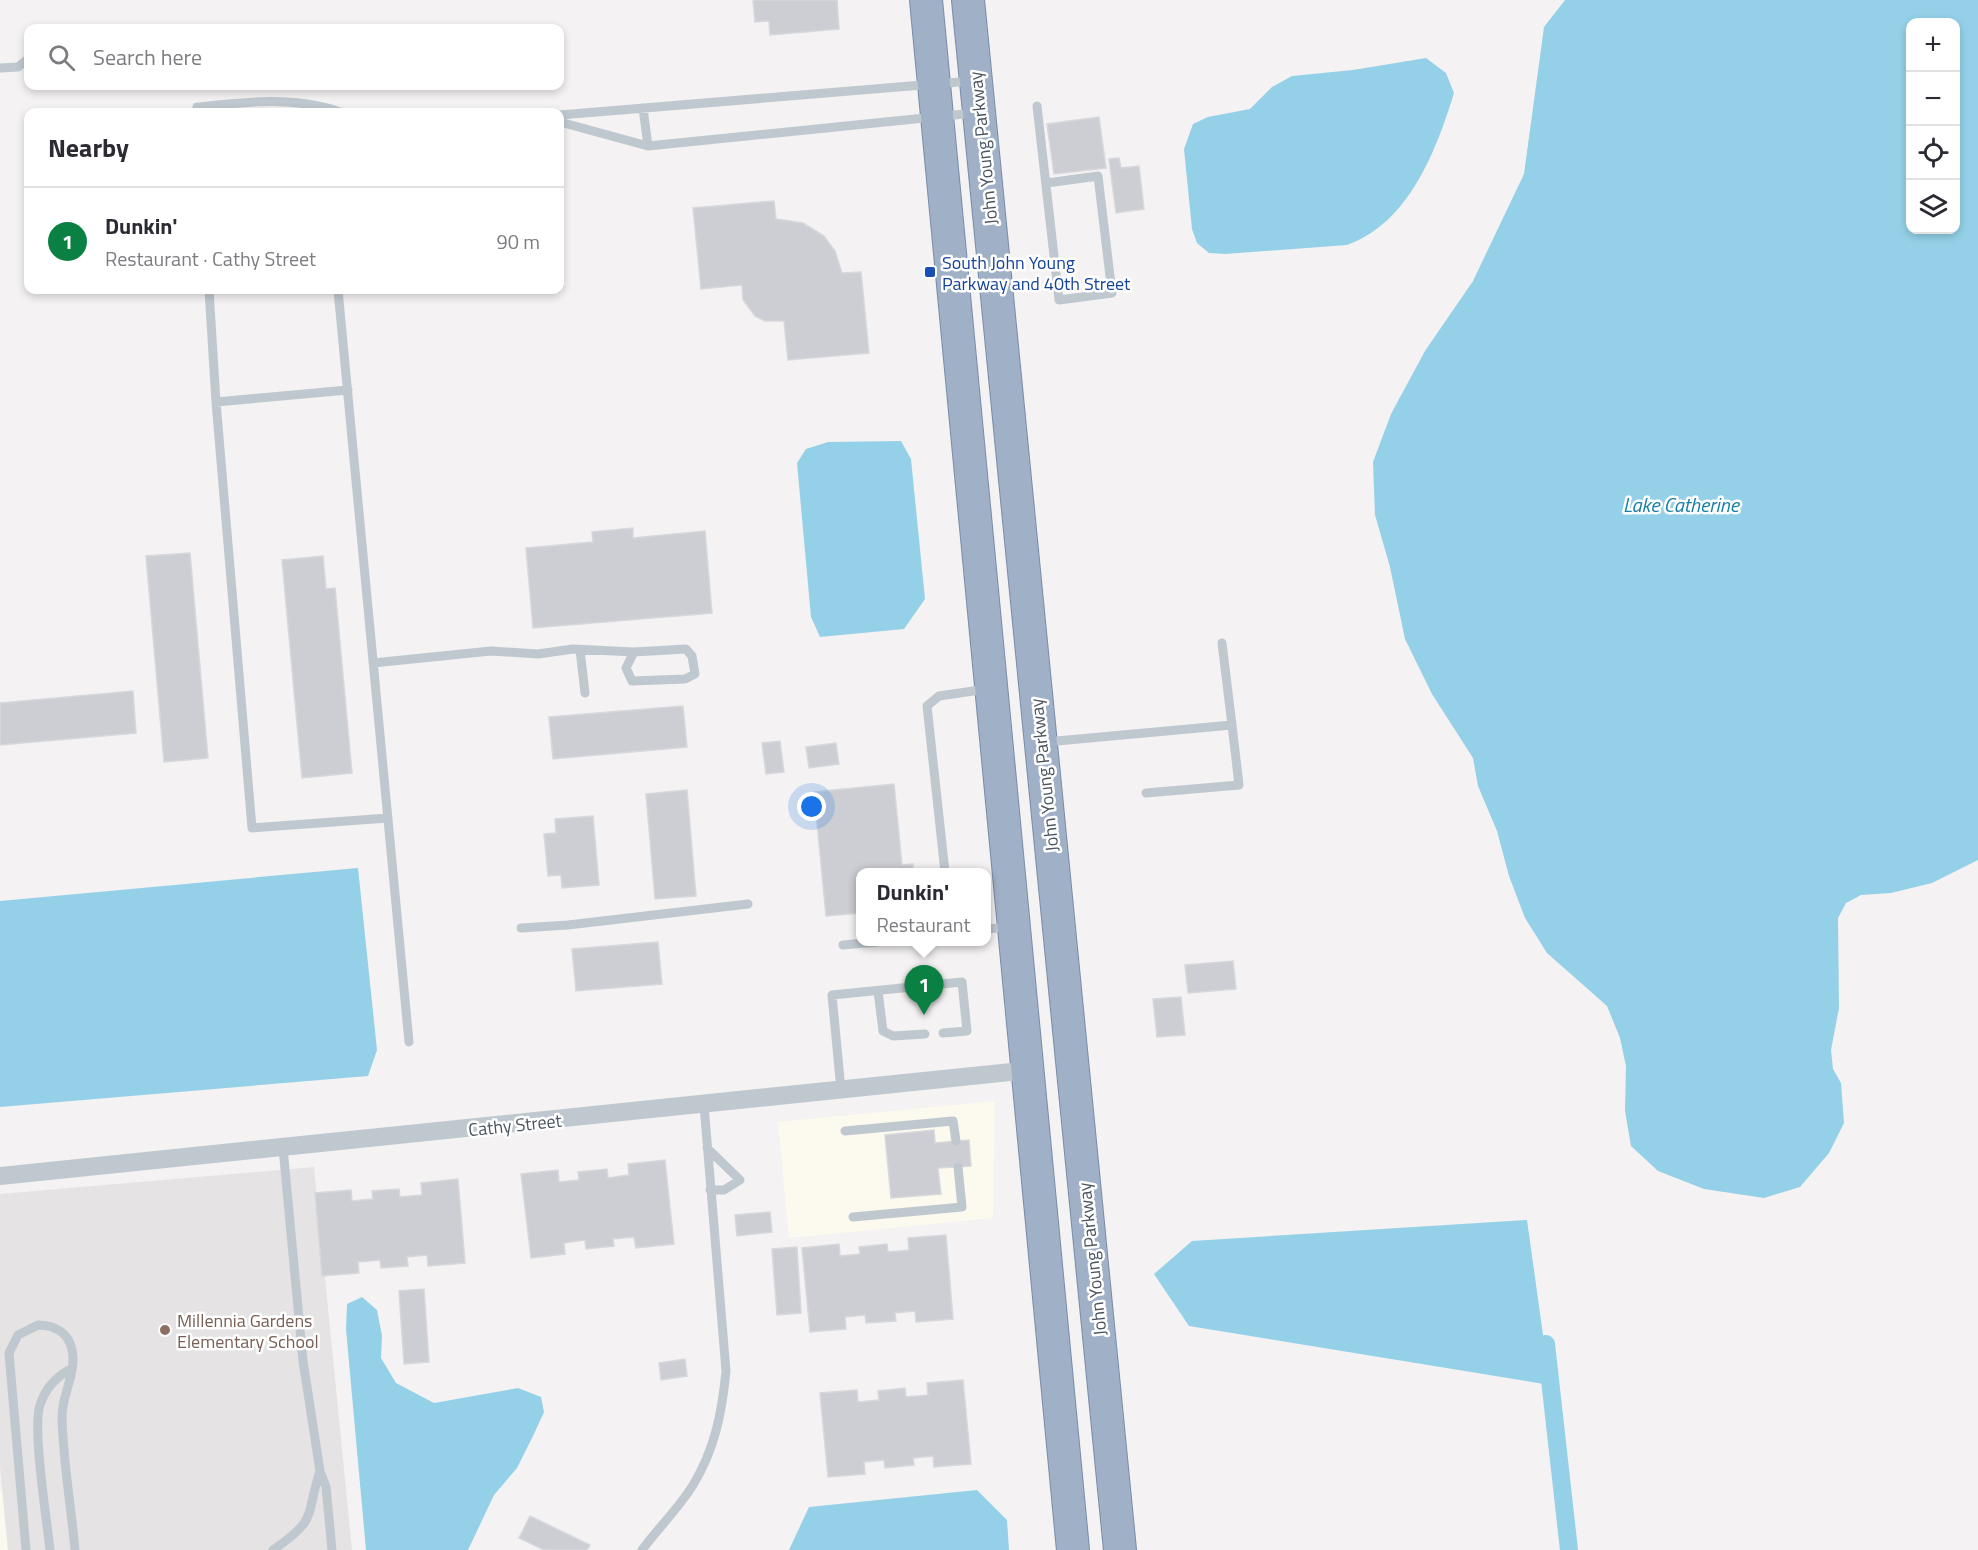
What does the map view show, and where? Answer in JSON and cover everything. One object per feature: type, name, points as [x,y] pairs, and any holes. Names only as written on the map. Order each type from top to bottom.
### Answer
[{"type":"highway","points":[[926,0],[993,688],[1001,928],[1030,1071],[1073,1550]]},
{"type":"highway","name":"John Young Parkway","points":[[968,0],[1120,1550]]},
{"type":"highway","points":[[1030,1071],[1055,1101],[1084,1186]]},
{"type":"street","name":"Cathy Street","points":[[0,1176],[1030,1071]]},
{"type":"lane","points":[[0,68],[18,67],[24,62]]},
{"type":"lane","points":[[564,115],[976,81]]},
{"type":"lane","points":[[197,108],[197,106],[276,102],[328,108]]},
{"type":"lane","points":[[1037,106],[1059,300],[1112,292],[1098,176],[1047,183]]},
{"type":"lane","points":[[643,108],[648,146]]},
{"type":"lane","points":[[564,123],[648,146],[980,112]]},
{"type":"lane","points":[[209,294],[216,402],[252,828],[388,818]]},
{"type":"lane","points":[[338,294],[409,1042]]},
{"type":"lane","points":[[216,402],[348,390]]},
{"type":"lane","points":[[1146,793],[1239,785],[1222,643]]},
{"type":"lane","points":[[373,663],[491,651],[538,654],[580,650],[634,652],[686,649],[692,656],[695,674],[685,680],[632,681],[626,668],[634,652]]},
{"type":"lane","points":[[580,650],[585,693]]},
{"type":"lane","points":[[944,868],[927,706],[939,696],[993,688]]},
{"type":"lane","points":[[1041,743],[1232,725]]},
{"type":"lane","points":[[521,928],[568,925],[748,904]]},
{"type":"lane","points":[[843,945],[856,944]]},
{"type":"lane","points":[[841,1090],[832,995],[962,982],[967,1030],[943,1033]]},
{"type":"lane","points":[[878,991],[883,1032],[893,1036],[925,1034]]},
{"type":"lane","points":[[642,1550],[692,1486],[710,1453],[723,1411],[726,1371],[704,1105]]},
{"type":"lane","points":[[845,1131],[953,1121],[956,1141]]},
{"type":"lane","points":[[283,1148],[303,1361],[320,1471],[326,1487],[332,1550]]},
{"type":"lane","points":[[707,1148],[740,1180],[724,1190],[710,1190]]},
{"type":"lane","points":[[853,1217],[962,1207],[958,1167]]},
{"type":"lane","points":[[26,1550],[8,1360],[10,1347],[18,1335],[31,1326],[54,1327],[70,1342],[73,1357],[62,1416],[75,1550]]},
{"type":"lane","points":[[50,1550],[38,1414],[47,1389],[58,1376],[69,1371]]},
{"type":"lane","points":[[273,1550],[295,1534],[309,1518],[320,1471]]},
{"type":"shaded area","points":[[995,1101],[993,1218],[789,1238],[778,1122]]},
{"type":"shaded area","name":"Millennia Gardens Elementary School","points":[[314,1167],[352,1550],[8,1550],[0,1467],[0,1194]]},
{"type":"shaded area","points":[[0,1491],[2,1491],[8,1550],[0,1550]]},
{"type":"water","name":"Lake Catherine","points":[[1565,0],[1978,0],[1978,860],[1932,883],[1891,893],[1861,895],[1846,903],[1838,918],[1839,1008],[1831,1050],[1833,1069],[1841,1083],[1844,1123],[1829,1153],[1800,1187],[1764,1198],[1704,1189],[1658,1171],[1631,1146],[1625,1111],[1626,1066],[1620,1038],[1607,1006],[1547,953],[1525,918],[1509,876],[1497,831],[1478,786],[1473,758],[1432,694],[1405,639],[1390,567],[1375,515],[1373,462],[1391,414],[1425,351],[1473,281],[1524,174],[1544,27]]},
{"type":"water","points":[[1426,58],[1446,73],[1454,93],[1447,115],[1429,161],[1417,182],[1403,203],[1369,235],[1347,245],[1225,254],[1209,253],[1197,243],[1192,229],[1184,149],[1193,124],[1208,117],[1250,109],[1272,87],[1292,76],[1353,70]]},
{"type":"water","points":[[901,441],[911,459],[925,599],[904,629],[820,637],[811,617],[797,463],[806,449],[828,442]]},
{"type":"water","points":[[358,868],[377,1050],[368,1076],[0,1107],[0,901]]},
{"type":"water","points":[[1527,1220],[1550,1385],[1189,1326],[1154,1274],[1192,1241]]},
{"type":"water","points":[[362,1297],[377,1310],[382,1336],[381,1358],[396,1383],[434,1403],[518,1388],[541,1397],[544,1412],[533,1436],[517,1468],[494,1495],[468,1550],[366,1550],[346,1329],[347,1304]]},
{"type":"water","points":[[977,1490],[1007,1520],[1009,1550],[789,1550],[809,1507]]},
{"type":"building","points":[[753,0],[837,0],[839,29],[770,35],[769,21],[755,22]]},
{"type":"building","points":[[1099,117],[1106,168],[1054,174],[1047,124]]},
{"type":"building","points":[[1119,158],[1121,168],[1139,166],[1144,209],[1116,213],[1109,159]]},
{"type":"building","points":[[774,201],[776,219],[803,223],[824,236],[835,251],[842,273],[861,272],[869,353],[788,360],[784,321],[765,321],[755,316],[743,300],[742,285],[701,289],[693,208]]},
{"type":"building","points":[[633,528],[633,538],[705,531],[712,613],[533,628],[526,548],[593,542],[592,532]]},
{"type":"building","points":[[190,553],[208,758],[164,762],[146,556]]},
{"type":"building","points":[[323,556],[326,589],[335,588],[352,773],[302,778],[282,560]]},
{"type":"building","points":[[133,691],[136,733],[0,745],[0,703]]},
{"type":"building","points":[[683,706],[687,747],[553,759],[549,717]]},
{"type":"building","points":[[780,741],[784,772],[766,774],[762,743]]},
{"type":"building","points":[[836,743],[839,764],[809,768],[806,747]]},
{"type":"building","points":[[894,784],[902,865],[913,864],[913,868],[856,868],[856,913],[826,916],[814,792]]},
{"type":"building","points":[[687,790],[696,896],[655,899],[646,794]]},
{"type":"building","points":[[593,816],[599,885],[562,888],[561,875],[548,876],[544,834],[556,833],[555,819]]},
{"type":"building","points":[[658,942],[662,984],[576,991],[572,949]]},
{"type":"building","points":[[1233,961],[1236,989],[1188,993],[1185,965]]},
{"type":"building","points":[[1181,997],[1185,1035],[1157,1037],[1153,999]]},
{"type":"building","points":[[934,1130],[935,1143],[969,1140],[971,1166],[938,1168],[941,1194],[891,1198],[885,1135]]},
{"type":"building","points":[[665,1160],[674,1244],[636,1248],[634,1237],[613,1239],[614,1246],[586,1249],[585,1240],[564,1243],[565,1254],[531,1258],[521,1174],[558,1170],[559,1182],[579,1180],[578,1172],[607,1169],[608,1178],[629,1175],[628,1164]]},
{"type":"building","points":[[458,1179],[465,1263],[428,1266],[427,1255],[407,1257],[408,1266],[381,1268],[380,1260],[358,1262],[359,1273],[322,1276],[315,1193],[351,1190],[352,1201],[373,1199],[372,1191],[399,1189],[400,1197],[422,1195],[421,1183]]},
{"type":"building","points":[[770,1212],[772,1232],[737,1236],[735,1215]]},
{"type":"building","points":[[946,1235],[953,1319],[916,1322],[915,1311],[895,1313],[896,1321],[866,1323],[865,1315],[845,1317],[846,1329],[810,1332],[802,1248],[839,1244],[840,1256],[860,1254],[859,1247],[887,1244],[888,1252],[909,1250],[908,1238]]},
{"type":"building","points":[[797,1247],[801,1313],[777,1315],[772,1249]]},
{"type":"building","points":[[424,1289],[429,1362],[404,1364],[399,1291]]},
{"type":"building","points":[[685,1359],[687,1376],[661,1380],[659,1363]]},
{"type":"building","points":[[963,1380],[971,1464],[934,1467],[933,1456],[913,1458],[914,1465],[885,1468],[884,1460],[864,1462],[865,1474],[828,1477],[820,1393],[857,1390],[858,1402],[879,1400],[878,1391],[905,1388],[906,1397],[928,1395],[927,1383]]},
{"type":"building","points":[[530,1516],[590,1545],[587,1550],[544,1550],[519,1538]]},
{"type":"waterway","points":[[1546,1344],[1569,1550]]},
{"type":"place","name":"South John Young Parkway and 40th Street","points":[[930,272]]},
{"type":"place","name":"Dunkin'","points":[[924,1015]]},
{"type":"place","name":"Millennia Gardens Elementary School","points":[[165,1330]]}]
